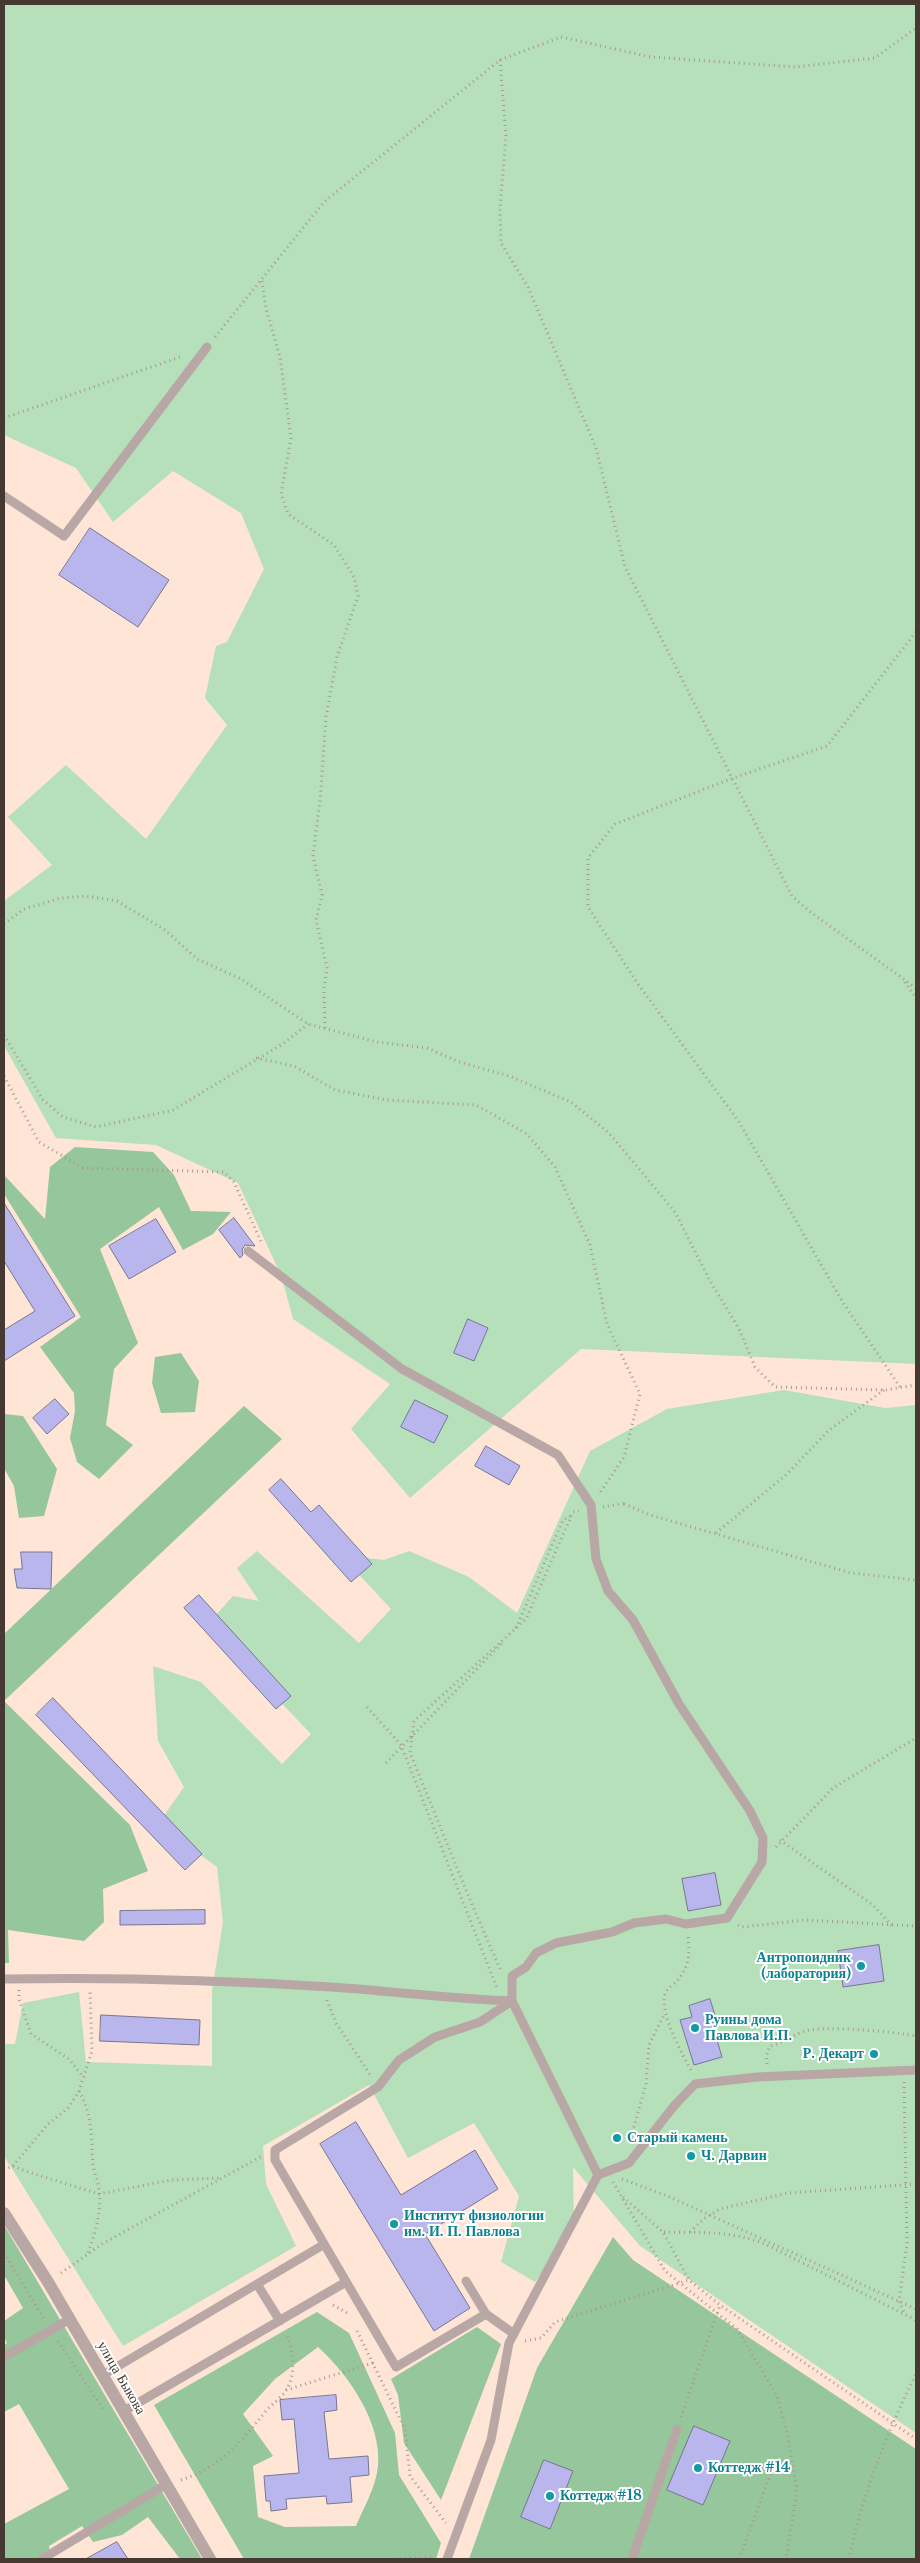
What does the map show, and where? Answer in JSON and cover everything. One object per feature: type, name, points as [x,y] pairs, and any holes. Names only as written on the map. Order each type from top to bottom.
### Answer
[{"type":"street","name":"улица Быкова","points":[[4,2213],[48,2282],[210,2559]]},
{"type":"lane","points":[[4,496],[64,536],[207,347]]},
{"type":"lane","points":[[248,1252],[402,1369],[558,1455],[591,1505],[596,1559],[608,1591],[632,1620],[679,1704],[750,1811],[762,1838],[762,1862],[727,1918],[686,1924],[666,1919],[634,1924],[612,1932],[556,1943],[536,1953],[526,1967],[512,1976],[512,2000],[603,2173]]},
{"type":"lane","points":[[4,1979],[204,1980],[328,1987],[462,2000],[512,2000]]},
{"type":"lane","points":[[486,2314],[396,2367],[275,2160],[274,2150],[378,2087],[399,2060],[435,2038],[480,2022],[512,2000]]},
{"type":"lane","points":[[448,2558],[491,2440],[509,2343],[603,2173],[629,2163],[674,2106],[696,2084],[767,2076],[916,2070]]},
{"type":"lane","points":[[103,2375],[323,2245]]},
{"type":"lane","points":[[466,2281],[486,2314],[514,2334]]},
{"type":"lane","points":[[124,2411],[346,2282]]},
{"type":"lane","points":[[257,2284],[280,2321]]},
{"type":"lane","points":[[4,2357],[70,2319]]},
{"type":"lane","points":[[632,2559],[677,2429]]},
{"type":"lane","points":[[42,2559],[167,2484]]},
{"type":"path","points":[[4,418],[207,347],[324,202],[500,60],[561,37],[651,57],[795,67],[874,58],[916,28]]},
{"type":"path","points":[[500,60],[506,136],[500,207],[501,243],[528,287],[596,448],[625,567],[792,896],[809,911],[916,988]]},
{"type":"path","points":[[262,280],[266,308],[280,357],[291,438],[281,494],[288,514],[334,545],[354,577],[358,596],[337,657],[326,717],[320,801],[312,856],[322,895],[316,920],[327,968],[324,989],[325,1028]]},
{"type":"path","points":[[900,1387],[842,1301],[739,1122],[638,984],[588,907],[588,858],[615,824],[732,778],[828,746],[916,632]]},
{"type":"path","points":[[4,924],[24,909],[61,898],[86,896],[117,900],[165,930],[197,958],[241,979],[308,1024],[377,1042],[426,1048],[459,1062],[510,1076],[570,1102],[609,1133],[675,1212],[709,1279],[739,1329],[755,1367],[775,1387],[885,1390],[916,1384]]},
{"type":"path","points":[[903,979],[916,998]]},
{"type":"path","points":[[4,1035],[43,1100],[63,1117],[96,1127],[173,1110],[256,1058],[284,1043],[308,1024]]},
{"type":"path","points":[[256,1058],[294,1066],[335,1090],[386,1100],[476,1105],[527,1134],[555,1167],[590,1245],[607,1324],[640,1394],[624,1457],[591,1505]]},
{"type":"path","points":[[4,1076],[39,1142],[83,1168],[224,1172],[234,1182],[265,1249]]},
{"type":"path","points":[[716,1534],[787,1474],[829,1430],[885,1390]]},
{"type":"path","points":[[386,1763],[514,1631],[563,1520],[591,1505],[625,1504],[650,1515],[851,1573],[916,1580]]},
{"type":"path","points":[[367,1707],[401,1746],[498,1989],[512,2000]]},
{"type":"path","points":[[762,1862],[833,1788],[916,1738]]},
{"type":"path","points":[[775,1835],[873,1905],[892,1926]]},
{"type":"path","points":[[727,1918],[742,1927],[805,1920],[916,1926]]},
{"type":"path","points":[[686,1924],[690,1956],[685,1970],[666,1993],[666,2012],[668,2023],[696,2084]]},
{"type":"path","points":[[18,1979],[19,1999],[31,2034],[69,2059],[83,2077]]},
{"type":"path","points":[[4,2170],[13,2166],[48,2124],[68,2108],[79,2091],[92,2051],[90,1980]]},
{"type":"path","points":[[328,1987],[328,2004],[336,2023],[358,2052],[378,2087]]},
{"type":"path","points":[[629,2163],[633,2124],[642,2102],[646,2084],[650,2045],[666,2012]]},
{"type":"path","points":[[767,2076],[766,2056],[770,2046],[792,2039],[804,2032],[819,2029],[899,2033],[916,2036]]},
{"type":"path","points":[[903,2070],[907,2242],[899,2302],[905,2315]]},
{"type":"path","points":[[79,2091],[92,2124],[93,2167],[100,2208],[95,2234],[87,2255]]},
{"type":"path","points":[[48,2282],[102,2244],[274,2150]]},
{"type":"path","points":[[13,2166],[99,2194],[171,2180],[221,2178]]},
{"type":"path","points":[[603,2173],[663,2232],[689,2280],[720,2305],[916,2439]]},
{"type":"path","points":[[603,2173],[665,2271],[737,2329],[777,2396],[787,2433],[797,2490],[786,2559]]},
{"type":"path","points":[[689,2232],[705,2218],[720,2209],[788,2193],[916,2184]]},
{"type":"path","points":[[663,2232],[722,2232],[742,2235],[765,2244],[916,2320]]},
{"type":"path","points":[[4,2253],[51,2331],[109,2419]]},
{"type":"path","points":[[509,2343],[541,2338],[555,2322],[689,2280]]},
{"type":"path","points":[[319,2298],[350,2314],[405,2429],[410,2476],[455,2535]]},
{"type":"path","points":[[677,2429],[720,2305]]},
{"type":"path","points":[[167,2484],[204,2472],[250,2433],[286,2391],[293,2367],[293,2346],[280,2321]]},
{"type":"path","points":[[286,2391],[391,2356]]},
{"type":"path","points":[[848,2559],[856,2524],[878,2458],[916,2374]]},
{"type":"path","points":[[739,2559],[773,2468]]},
{"type":"path","points":[[394,2559],[448,2558]]},
{"type":"green space","points":[[4,4],[916,4],[916,1364],[581,1349],[410,1498],[351,1429],[390,1384],[293,1319],[281,1275],[238,1183],[156,1145],[56,1138],[4,1046],[4,901],[52,865],[8,817],[66,765],[146,839],[227,725],[205,698],[216,646],[227,642],[264,569],[241,513],[173,471],[113,522],[76,468],[4,435]]},
{"type":"green space","points":[[75,1147],[153,1152],[174,1175],[191,1211],[231,1212],[213,1234],[183,1250],[159,1207],[100,1249],[138,1343],[114,1369],[106,1425],[133,1445],[99,1479],[77,1462],[70,1438],[75,1411],[74,1393],[40,1347],[81,1317],[4,1194],[5,1166],[5,1176],[45,1219],[50,1167]]},
{"type":"green space","points":[[181,1353],[199,1381],[195,1412],[161,1413],[152,1383],[155,1357]]},
{"type":"green space","points":[[784,1390],[885,1408],[916,1405],[916,2433],[640,2246],[573,2167],[574,2226],[535,2282],[501,2262],[519,2196],[474,2123],[408,2158],[369,2085],[263,2146],[266,2184],[296,2246],[123,2346],[4,2156],[4,2044],[15,2044],[23,2003],[79,1992],[86,2062],[212,2066],[212,1991],[223,1922],[217,1867],[158,1824],[184,1787],[158,1741],[153,1666],[201,1682],[282,1764],[311,1734],[207,1625],[233,1596],[259,1601],[237,1568],[257,1551],[359,1643],[391,1609],[341,1555],[384,1560],[409,1551],[469,1577],[517,1613],[590,1451],[667,1409]]},
{"type":"green space","points":[[244,1406],[282,1439],[4,1701],[4,1634]]},
{"type":"green space","points":[[4,1414],[23,1416],[57,1469],[44,1516],[19,1518],[14,1486],[4,1468]]},
{"type":"green space","points":[[4,1701],[130,1825],[148,1871],[103,1889],[104,1922],[84,1941],[8,1930],[9,1963],[4,1963]]},
{"type":"green space","points":[[4,2225],[202,2559],[180,2559],[148,2517],[122,2535],[93,2542],[82,2526],[49,2546],[51,2559],[4,2559],[4,2524],[69,2489],[19,2404],[4,2412],[4,2345],[7,2343],[4,2337],[4,2321],[23,2308],[4,2275]]},
{"type":"green space","points":[[613,2237],[633,2260],[916,2449],[916,2559],[469,2559],[537,2368]]},
{"type":"green space","points":[[317,2312],[349,2333],[395,2433],[399,2475],[441,2543],[436,2559],[244,2559],[154,2405]],"holes":[[[318,2347],[330,2358],[352,2386],[369,2417],[375,2433],[378,2450],[375,2482],[356,2526],[285,2527],[258,2517],[253,2466],[273,2456],[243,2414],[275,2379]]]},
{"type":"green space","points":[[477,2327],[501,2344],[441,2500],[404,2443],[398,2395],[391,2379]]},
{"type":"building","points":[[90,528],[169,580],[138,627],[59,575]]},
{"type":"building","points":[[4,1203],[75,1316],[4,1361],[4,1330],[35,1311],[4,1261]]},
{"type":"building","points":[[234,1218],[255,1246],[245,1245],[242,1250],[243,1255],[240,1258],[219,1230]]},
{"type":"building","points":[[156,1219],[176,1252],[129,1279],[109,1246]]},
{"type":"building","points":[[468,1319],[488,1328],[474,1361],[454,1353]]},
{"type":"building","points":[[55,1399],[69,1414],[47,1434],[33,1418]]},
{"type":"building","points":[[415,1400],[448,1416],[434,1443],[401,1427]]},
{"type":"building","points":[[486,1446],[520,1466],[509,1485],[475,1466]]},
{"type":"building","points":[[281,1479],[311,1512],[319,1505],[372,1564],[351,1582],[269,1490]]},
{"type":"building","points":[[21,1552],[52,1552],[51,1589],[17,1588],[14,1569],[22,1569]]},
{"type":"building","points":[[199,1595],[291,1696],[276,1709],[184,1608]]},
{"type":"building","points":[[53,1698],[202,1854],[185,1870],[36,1715]]},
{"type":"building","points":[[715,1873],[721,1905],[688,1911],[682,1879]]},
{"type":"building","points":[[205,1910],[205,1924],[120,1925],[120,1911]]},
{"type":"building","name":"Антропоидник (лаборатория)","points":[[879,1945],[884,1981],[843,1987],[838,1951]]},
{"type":"building","name":"Руины дома Павлова И.П.","points":[[710,1999],[717,2022],[712,2023],[722,2057],[694,2065],[680,2020],[692,2017],[689,2006]]},
{"type":"building","points":[[101,2015],[200,2020],[199,2045],[100,2041]]},
{"type":"building","name":"Институт физиологии им. И. П. Павлова","points":[[356,2122],[401,2195],[475,2150],[498,2189],[425,2234],[470,2308],[434,2331],[320,2144]]},
{"type":"building","points":[[336,2395],[337,2410],[324,2412],[329,2459],[368,2456],[369,2475],[350,2477],[352,2502],[327,2504],[326,2496],[286,2499],[287,2509],[271,2511],[270,2501],[266,2501],[264,2476],[299,2473],[294,2419],[282,2420],[280,2400]]},
{"type":"building","points":[[694,2426],[730,2441],[703,2505],[667,2490]]},
{"type":"building","points":[[544,2460],[573,2471],[550,2529],[521,2517]]},
{"type":"building","points":[[117,2542],[128,2559],[86,2559]]},
{"type":"place","name":"Антропоидник (лаборатория)","points":[[861,1966]]},
{"type":"place","name":"Руины дома Павлова И.П.","points":[[695,2028]]},
{"type":"place","name":"Р. Декарт","points":[[874,2054]]},
{"type":"place","name":"Старый камень","points":[[617,2138]]},
{"type":"place","name":"Ч. Дарвин","points":[[691,2156]]},
{"type":"place","name":"Институт физиологии им. И. П. Павлова","points":[[394,2224]]},
{"type":"place","name":"Коттедж #14","points":[[698,2468]]},
{"type":"place","name":"Коттедж #18","points":[[550,2496]]}]
